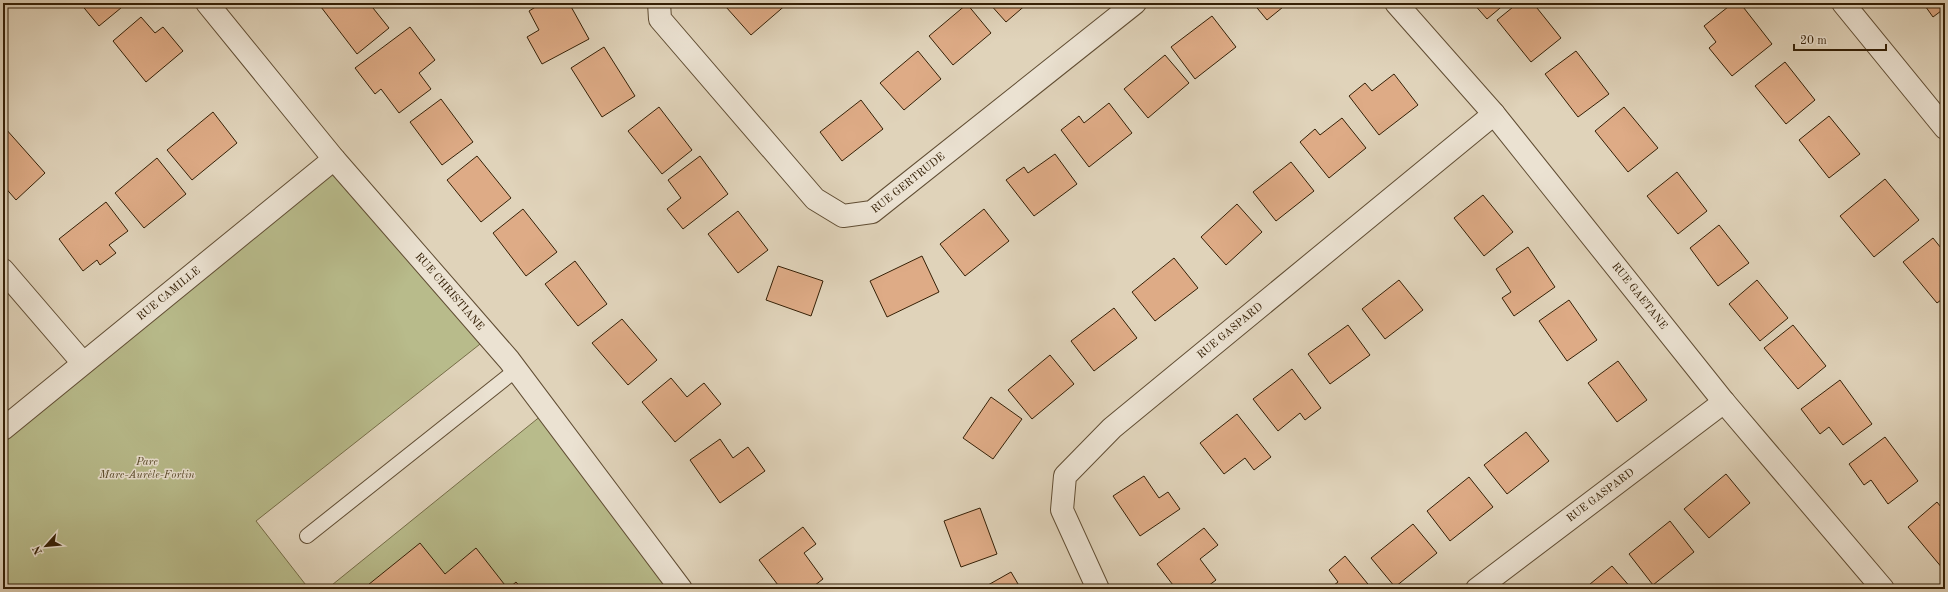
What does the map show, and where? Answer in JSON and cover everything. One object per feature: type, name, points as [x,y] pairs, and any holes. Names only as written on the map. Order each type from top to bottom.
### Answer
[{"type":"street","name":"RUE CHRISTIANE","points":[[207,3],[334,159],[516,370],[681,589]]},
{"type":"street","name":"RUE GERTRUDE","points":[[659,3],[660,19],[815,200],[844,216],[872,212],[1135,3]]},
{"type":"street","name":"RUE GAETANE","points":[[1396,3],[1494,114],[1724,402],[1883,589]]},
{"type":"street","points":[[1843,3],[1945,128]]},
{"type":"street","name":"RUE GASPARD","points":[[1098,589],[1062,510],[1065,476],[1112,428],[1494,114]]},
{"type":"street","name":"RUE CAMILLE","points":[[3,429],[334,159]]},
{"type":"street","points":[[3,270],[83,363]]},
{"type":"street","name":"RUE GASPARD","points":[[1477,589],[1724,402]]},
{"type":"lane","points":[[307,536],[516,370]]},
{"type":"green space","name":"Parc Marc-Aurèle-Fortin","points":[[334,159],[489,337],[256,521],[309,589],[3,589],[3,430]]},
{"type":"green space","points":[[547,411],[681,589],[327,589]]},
{"type":"building","points":[[80,3],[127,3],[99,26]]},
{"type":"building","points":[[326,3],[369,3],[389,28],[357,54],[321,7]]},
{"type":"building","points":[[542,3],[569,3],[589,39],[542,64],[527,37],[539,30],[529,11]]},
{"type":"building","points":[[730,3],[788,3],[751,35],[726,7]]},
{"type":"building","points":[[989,3],[1028,3],[1006,22]]},
{"type":"building","points":[[1253,3],[1288,3],[1267,20]]},
{"type":"building","points":[[1473,3],[1506,3],[1487,19]]},
{"type":"building","points":[[1518,3],[1533,3],[1561,38],[1531,62],[1497,20]]},
{"type":"building","points":[[1733,3],[1740,3],[1772,44],[1732,76],[1709,48],[1716,42],[1704,26]]},
{"type":"building","points":[[1923,3],[1945,3],[1945,8],[1933,17]]},
{"type":"building","points":[[967,4],[991,33],[953,65],[929,36]]},
{"type":"building","points":[[1212,16],[1236,47],[1195,79],[1171,47]]},
{"type":"building","points":[[141,17],[155,33],[163,27],[183,51],[146,82],[113,41]]},
{"type":"building","points":[[410,27],[435,60],[419,73],[431,89],[399,113],[381,89],[375,94],[355,68]]},
{"type":"building","points":[[604,47],[635,96],[602,117],[571,68]]},
{"type":"building","points":[[918,51],[941,79],[904,110],[880,83]]},
{"type":"building","points":[[1576,51],[1609,94],[1578,117],[1545,74]]},
{"type":"building","points":[[1165,55],[1189,83],[1148,118],[1124,89]]},
{"type":"building","points":[[1785,62],[1815,100],[1786,124],[1755,86]]},
{"type":"building","points":[[1394,74],[1418,105],[1379,135],[1349,96],[1365,83],[1372,91]]},
{"type":"building","points":[[441,99],[473,142],[442,165],[410,122]]},
{"type":"building","points":[[861,100],[883,129],[842,161],[820,132]]},
{"type":"building","points":[[1109,103],[1132,133],[1089,167],[1061,130],[1079,116],[1084,123]]},
{"type":"building","points":[[659,107],[692,150],[662,174],[628,131]]},
{"type":"building","points":[[1624,107],[1658,148],[1628,172],[1595,131]]},
{"type":"building","points":[[213,112],[237,143],[192,180],[167,150]]},
{"type":"building","points":[[1829,116],[1860,154],[1829,178],[1799,140]]},
{"type":"building","points":[[1342,118],[1366,148],[1329,178],[1300,142],[1315,129],[1320,135]]},
{"type":"building","points":[[5,128],[45,173],[16,200],[3,185],[3,130]]},
{"type":"building","points":[[1055,154],[1077,184],[1034,216],[1006,180],[1024,167],[1028,173]]},
{"type":"building","points":[[477,156],[511,198],[481,222],[447,180]]},
{"type":"building","points":[[700,156],[728,194],[683,229],[667,209],[681,198],[668,180]]},
{"type":"building","points":[[157,158],[186,194],[144,228],[115,193]]},
{"type":"building","points":[[1291,162],[1314,191],[1276,221],[1253,192]]},
{"type":"building","points":[[1677,172],[1707,211],[1678,234],[1647,196]]},
{"type":"building","points":[[1885,179],[1919,220],[1874,257],[1840,216]]},
{"type":"building","points":[[1483,195],[1513,232],[1484,256],[1454,218]]},
{"type":"building","points":[[106,202],[128,231],[109,245],[116,253],[100,265],[97,260],[83,271],[59,239]]},
{"type":"building","points":[[1237,204],[1262,232],[1226,265],[1201,237]]},
{"type":"building","points":[[523,209],[557,252],[526,276],[493,233]]},
{"type":"building","points":[[984,209],[1009,241],[965,276],[940,244]]},
{"type":"building","points":[[738,211],[768,250],[738,273],[708,234]]},
{"type":"building","points":[[1719,225],[1749,263],[1718,286],[1690,248]]},
{"type":"building","points":[[1933,238],[1945,253],[1945,297],[1937,303],[1903,262]]},
{"type":"building","points":[[1528,247],[1555,287],[1514,316],[1502,298],[1511,292],[1496,269]]},
{"type":"building","points":[[922,256],[939,292],[887,317],[870,281]]},
{"type":"building","points":[[1174,258],[1198,288],[1155,321],[1132,292]]},
{"type":"building","points":[[575,261],[607,304],[578,326],[545,284]]},
{"type":"building","points":[[778,266],[823,281],[811,316],[766,300]]},
{"type":"building","points":[[1399,280],[1423,310],[1385,339],[1362,309]]},
{"type":"building","points":[[1757,280],[1788,318],[1760,341],[1729,304]]},
{"type":"building","points":[[1569,300],[1597,340],[1567,361],[1539,321]]},
{"type":"building","points":[[1114,308],[1137,338],[1094,371],[1071,341]]},
{"type":"building","points":[[622,319],[657,360],[628,385],[592,343]]},
{"type":"building","points":[[1348,325],[1370,355],[1330,384],[1308,354]]},
{"type":"building","points":[[1793,325],[1826,366],[1798,389],[1764,348]]},
{"type":"building","points":[[1050,355],[1074,384],[1032,419],[1008,390]]},
{"type":"building","points":[[1618,361],[1647,400],[1617,422],[1588,383]]},
{"type":"building","points":[[1292,369],[1321,408],[1305,420],[1300,413],[1278,431],[1253,399]]},
{"type":"building","points":[[671,378],[687,397],[704,383],[721,404],[675,442],[642,402]]},
{"type":"building","points":[[1840,380],[1872,424],[1843,445],[1829,427],[1820,434],[1801,409]]},
{"type":"building","points":[[991,397],[1022,419],[993,459],[963,438]]},
{"type":"building","points":[[1237,414],[1271,457],[1254,470],[1245,458],[1224,474],[1200,443]]},
{"type":"building","points":[[1526,432],[1549,461],[1507,494],[1484,465]]},
{"type":"building","points":[[1885,437],[1918,481],[1888,504],[1871,480],[1864,485],[1849,464]]},
{"type":"building","points":[[720,439],[733,458],[748,447],[765,471],[720,503],[690,460]]},
{"type":"building","points":[[1726,474],[1750,503],[1709,538],[1684,509]]},
{"type":"building","points":[[1144,476],[1159,498],[1168,492],[1180,509],[1140,536],[1113,496]]},
{"type":"building","points":[[1469,477],[1493,507],[1450,541],[1427,511]]},
{"type":"building","points":[[1937,502],[1945,512],[1945,567],[1943,569],[1908,527]]},
{"type":"building","points":[[980,508],[997,554],[961,567],[944,521]]},
{"type":"building","points":[[1670,521],[1694,552],[1653,585],[1629,554]]},
{"type":"building","points":[[1413,524],[1437,553],[1395,587],[1371,558]]},
{"type":"building","points":[[803,527],[816,544],[804,553],[823,579],[810,589],[781,589],[759,560]]},
{"type":"building","points":[[1204,528],[1218,545],[1200,559],[1216,580],[1204,589],[1176,589],[1157,564]]},
{"type":"building","points":[[420,543],[445,574],[476,548],[508,589],[363,589]]},
{"type":"building","points":[[1345,556],[1372,589],[1329,589],[1338,582],[1329,570]]},
{"type":"building","points":[[1612,566],[1632,589],[1584,589]]},
{"type":"building","points":[[1011,572],[1021,589],[981,589]]},
{"type":"building","points":[[516,582],[522,589],[508,589]]}]
